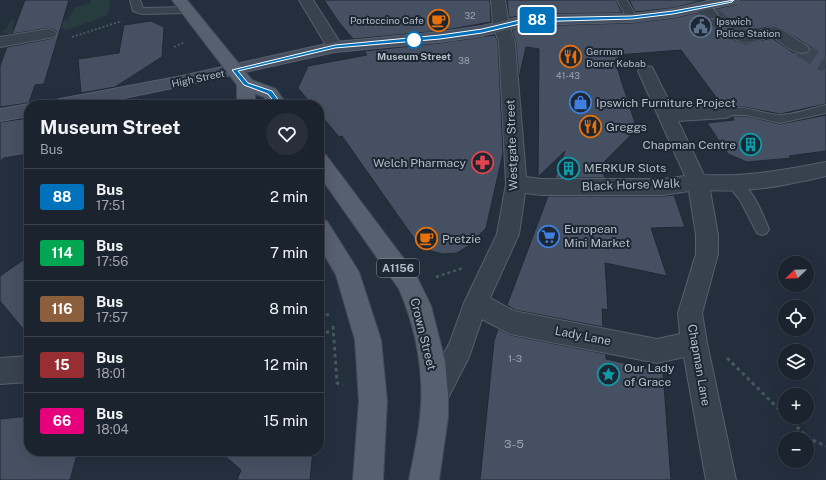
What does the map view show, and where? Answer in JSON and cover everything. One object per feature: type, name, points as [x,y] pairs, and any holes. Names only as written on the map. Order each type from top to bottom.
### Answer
[{"type":"main road","points":[[182,5],[246,84],[270,93],[275,100]]},
{"type":"main road","points":[[246,84],[246,100]]},
{"type":"main road","name":"Crown Street","points":[[324,167],[408,282],[418,306],[428,347],[435,394]]},
{"type":"main road","points":[[324,235],[346,272],[368,340],[374,401],[368,480]]},
{"type":"main road","name":"A1156","points":[[424,480],[434,417],[435,394]]},
{"type":"street","points":[[306,0],[335,47]]},
{"type":"street","name":"Westgate Street","points":[[435,394],[460,348],[476,303],[508,234],[516,184],[507,43],[501,25],[498,0]]},
{"type":"street","points":[[501,25],[528,20],[632,18],[706,11],[732,0]]},
{"type":"street","name":"High Street","points":[[85,100],[234,70],[335,47],[440,37],[482,31],[501,25]]},
{"type":"street","points":[[741,36],[746,39],[774,31],[801,48]]},
{"type":"street","points":[[0,42],[49,34]]},
{"type":"street","name":"Chapman Lane","points":[[646,71],[668,115],[698,182],[707,235],[707,254],[690,314],[694,343],[721,480]]},
{"type":"street","points":[[0,115],[24,111]]},
{"type":"street","points":[[668,115],[724,112]]},
{"type":"street","name":"Black Horse Walk","points":[[516,184],[542,187],[656,187],[698,182],[734,184],[780,179],[826,170]]},
{"type":"street","name":"Lady Lane","points":[[476,303],[510,322],[657,351],[694,343]]},
{"type":"street","points":[[0,371],[24,369]]},
{"type":"lane","points":[[134,0],[137,9],[142,11],[182,5]]},
{"type":"lane","points":[[622,0],[632,18]]},
{"type":"lane","points":[[724,112],[746,111],[780,119],[826,109]]},
{"type":"lane","points":[[734,184],[745,196],[762,229]]},
{"type":"path","points":[[49,34],[57,39],[62,39],[128,19]]},
{"type":"path","points":[[408,282],[434,278],[452,272],[500,251]]},
{"type":"path","points":[[324,316],[330,314]]},
{"type":"path","points":[[324,333],[333,331]]},
{"type":"path","points":[[694,343],[721,352],[778,408]]},
{"type":"path","points":[[335,346],[337,383]]},
{"type":"path","points":[[794,424],[808,438],[826,446]]},
{"type":"green space","points":[[91,0],[109,0],[110,9],[106,16],[67,30],[58,27],[14,34],[0,32],[6,29],[11,20],[15,19],[13,26],[14,28],[68,20],[74,8],[91,3]]},
{"type":"building","points":[[25,0],[69,0],[44,84],[35,85],[30,100],[24,100],[24,104],[0,107],[0,66],[7,47],[54,38],[58,34],[55,30],[49,28],[12,34]]},
{"type":"building","points":[[324,0],[490,0],[491,22],[440,31],[353,39],[338,21]]},
{"type":"building","points":[[507,0],[616,0],[622,13],[528,14],[509,18]]},
{"type":"building","points":[[629,0],[705,0],[673,8],[635,12]]},
{"type":"building","points":[[740,0],[826,0],[826,104],[780,114],[744,107],[722,105],[681,50],[618,55],[621,64],[616,64],[637,129],[601,165],[605,178],[555,178],[565,151],[538,177],[539,49],[526,47],[519,78],[516,43],[512,30],[528,26],[632,23],[673,18],[696,13],[706,19],[716,19],[720,15],[715,9],[737,4]],"holes":[[[775,25],[808,45],[810,48],[808,53],[802,54],[792,52],[772,38],[746,44],[736,41],[732,36],[740,30],[748,32]]]},
{"type":"building","points":[[151,21],[164,27],[162,57],[115,87],[81,93],[78,59],[119,53],[124,25]]},
{"type":"building","points":[[495,35],[498,43],[503,153],[486,228],[468,246],[457,253],[443,254],[431,251],[418,244],[342,136],[339,137],[324,119],[324,100],[308,100],[298,88],[308,66],[367,55],[364,51],[440,43]]},
{"type":"building","points":[[826,115],[826,151],[789,156],[791,158],[747,162],[728,154],[707,123],[734,120],[732,116],[746,116],[780,124]]},
{"type":"building","points":[[24,119],[24,155],[4,158],[0,161],[0,122]]},
{"type":"building","points":[[674,195],[685,227],[651,228],[667,276],[605,263],[608,310],[602,309],[603,327],[515,310],[507,305],[548,196]]},
{"type":"building","points":[[24,259],[24,330],[0,301],[0,276]]},
{"type":"building","points":[[498,329],[510,335],[606,354],[606,359],[663,372],[671,480],[480,480],[494,341]]},
{"type":"building","points":[[24,417],[24,456],[77,456],[70,480],[0,480],[0,419]]},
{"type":"building","points":[[225,456],[312,456],[310,480],[237,480],[241,470]]},
{"type":"tunnel","points":[[711,15],[741,36]]},
{"type":"tunnel","points":[[801,49],[826,65]]},
{"type":"bus line","name":"88","points":[[275,100],[270,93],[246,84],[234,70],[335,47],[440,37],[482,31],[517,21],[632,18],[673,13],[732,0]]},
{"type":"place","name":"Portoccino Cafe","points":[[439,20]]},
{"type":"place","name":"Ipswich Police Station","points":[[700,27]]},
{"type":"place","name":"Museum Street","points":[[414,40]]},
{"type":"place","name":"German Doner Kebab","points":[[571,57]]},
{"type":"place","name":"Ipswich Furniture Project","points":[[580,103]]},
{"type":"place","name":"Greggs","points":[[591,127]]},
{"type":"place","name":"Chapman Centre","points":[[751,145]]},
{"type":"place","name":"Welch Pharmacy","points":[[482,163]]},
{"type":"place","name":"MERKUR Slots","points":[[569,168]]},
{"type":"place","name":"European Mini Market","points":[[549,236]]},
{"type":"place","name":"Pretzie","points":[[427,239]]},
{"type":"place","name":"Our Lady of Grace","points":[[609,375]]}]
